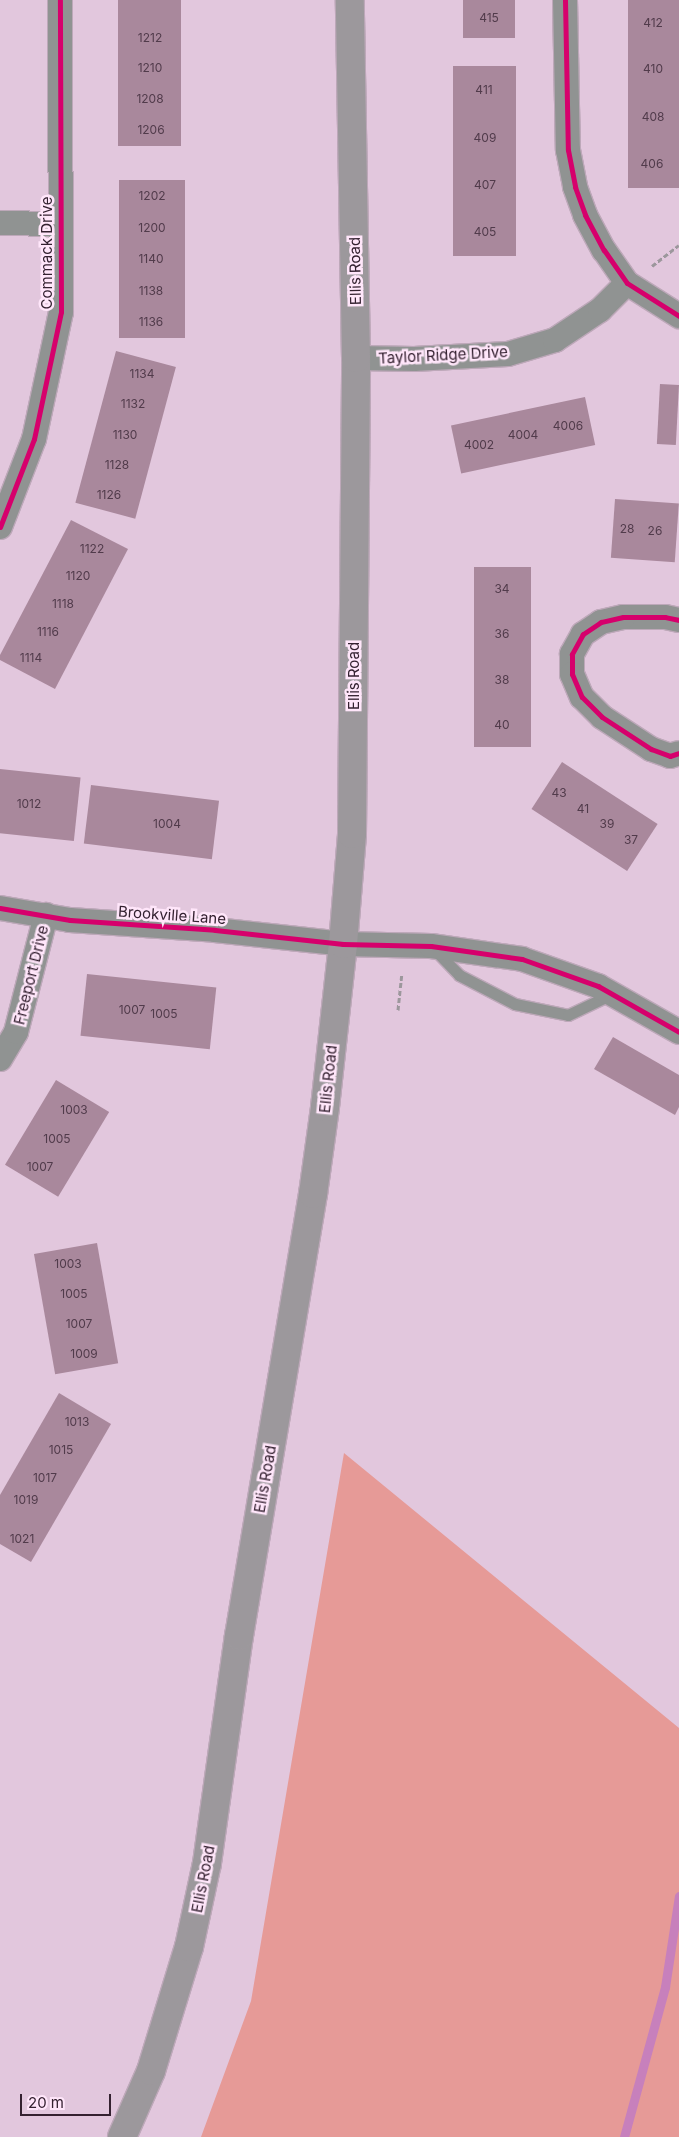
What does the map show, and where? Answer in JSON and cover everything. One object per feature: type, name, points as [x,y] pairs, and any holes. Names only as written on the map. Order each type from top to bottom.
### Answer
[{"type":"main road","name":"Ellis Road","points":[[122,2137],[151,2071],[189,1947],[207,1863],[239,1636],[313,1194],[325,1108],[343,944],[352,834],[356,358],[350,0]]},
{"type":"street","name":"Commack Drive","points":[[0,527],[34,439],[61,312],[60,0]]},
{"type":"street","points":[[565,0],[567,134],[575,187],[585,215],[604,250],[679,316]]},
{"type":"street","points":[[0,223],[60,224]]},
{"type":"street","name":"Taylor Ridge Drive","points":[[356,358],[414,359],[508,354],[555,340],[600,310],[636,277]]},
{"type":"street","points":[[679,620],[624,617],[601,622],[583,634],[572,654],[572,674],[582,697],[602,717],[651,749],[670,756],[679,753]]},
{"type":"street","name":"Brookville Lane","points":[[0,908],[70,920],[215,930],[343,944],[431,946],[522,959],[598,986],[679,1032]]},
{"type":"street","name":"Freeport Drive","points":[[0,1059],[16,1032],[46,915]]},
{"type":"lane","points":[[431,946],[459,975],[514,1004],[568,1015],[612,994]]},
{"type":"path","points":[[636,277],[679,245]]},
{"type":"path","points":[[398,1010],[403,969]]},
{"type":"shaded area","points":[[344,1453],[679,1728],[679,2137],[201,2137],[251,2001]]},
{"type":"building","points":[[118,0],[181,0],[181,146],[118,146]]},
{"type":"building","points":[[463,0],[515,0],[515,38],[463,38]]},
{"type":"building","points":[[628,0],[679,0],[679,188],[628,188]]},
{"type":"building","points":[[453,66],[516,66],[516,256],[453,256]]},
{"type":"building","points":[[119,180],[185,180],[185,338],[119,338]]},
{"type":"building","points":[[116,351],[176,367],[135,519],[75,503]]},
{"type":"building","points":[[660,384],[679,385],[676,445],[657,444]]},
{"type":"building","points":[[585,397],[595,445],[461,473],[451,425]]},
{"type":"building","points":[[615,499],[679,503],[675,562],[611,558]]},
{"type":"building","points":[[71,520],[128,549],[55,689],[0,660],[0,655]]},
{"type":"building","points":[[474,567],[531,567],[531,747],[474,747]]},
{"type":"building","points":[[562,762],[658,824],[627,871],[532,809]]},
{"type":"building","points":[[0,769],[81,777],[74,841],[0,833]]},
{"type":"building","points":[[91,785],[219,801],[212,859],[84,844]]},
{"type":"building","points":[[87,974],[216,988],[210,1049],[81,1036]]},
{"type":"building","points":[[613,1037],[679,1075],[679,1107],[675,1115],[594,1069]]},
{"type":"building","points":[[56,1080],[109,1112],[58,1197],[5,1165]]},
{"type":"building","points":[[97,1243],[118,1363],[55,1374],[34,1254]]},
{"type":"building","points":[[59,1393],[111,1424],[31,1562],[0,1544],[0,1495]]},
{"type":"waterway","points":[[624,2137],[665,1987],[679,1896]]},
{"type":"cycle path","points":[[0,527],[34,439],[61,312],[60,0]]},
{"type":"cycle path","points":[[565,0],[568,150],[575,187],[585,215],[604,250],[627,283],[679,316]]},
{"type":"cycle path","points":[[679,620],[665,617],[623,617],[601,622],[583,634],[572,654],[572,674],[582,697],[602,717],[651,749],[670,756],[679,753]]},
{"type":"cycle path","points":[[0,908],[70,920],[215,930],[343,944],[431,946],[522,959],[598,986],[679,1032]]}]
